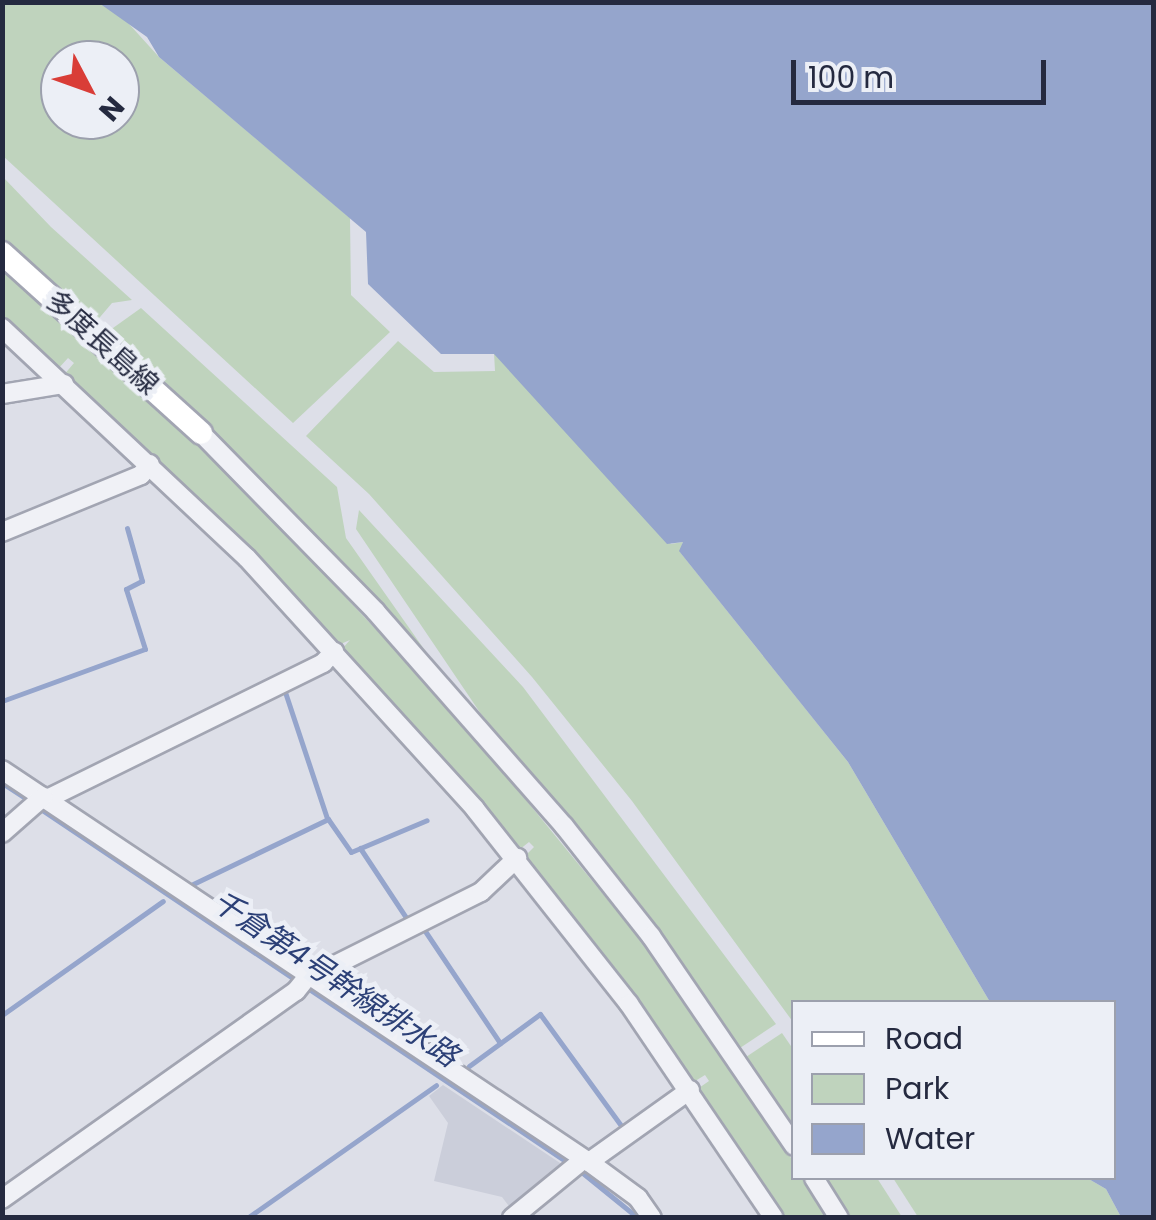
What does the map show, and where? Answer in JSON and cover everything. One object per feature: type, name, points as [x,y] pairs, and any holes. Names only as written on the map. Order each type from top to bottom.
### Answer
[{"type":"main road","name":"多度長島線","points":[[2,253],[201,433]]},
{"type":"street","points":[[2,328],[150,464],[334,652],[517,858],[690,1090],[774,1218]]},
{"type":"street","points":[[2,394],[64,384]]},
{"type":"street","points":[[201,433],[376,612],[564,826],[651,936],[791,1142]]},
{"type":"street","points":[[2,532],[141,474],[150,464]]},
{"type":"street","points":[[2,833],[40,802],[323,663],[334,652]]},
{"type":"street","points":[[2,770],[40,802],[581,1165],[638,1198],[652,1218]]},
{"type":"street","points":[[2,1198],[306,980],[482,892],[517,858]]},
{"type":"street","points":[[512,1218],[690,1090]]},
{"type":"street","points":[[815,1180],[840,1218]]},
{"type":"shaded area","points":[[443,1085],[569,1169],[512,1210],[502,1197],[434,1181],[448,1123],[429,1096]]},
{"type":"green space","points":[[2,3],[99,3],[120,14],[159,57],[350,218],[351,295],[390,332],[293,423],[3,156]]},
{"type":"green space","points":[[3,177],[51,227],[132,300],[112,303],[95,323],[3,240]]},
{"type":"green space","points":[[3,263],[85,336],[80,342],[88,349],[93,344],[197,440],[454,712],[643,943],[791,1158],[791,1180],[805,1180],[830,1217],[780,1217],[696,1090],[709,1081],[705,1075],[692,1083],[524,857],[534,847],[529,842],[519,850],[341,650],[350,640],[336,646],[63,376],[74,363],[68,358],[57,370],[3,321]]},
{"type":"green space","points":[[141,308],[337,487],[346,538],[445,679],[294,515],[106,333]]},
{"type":"green space","points":[[398,341],[434,372],[495,371],[494,353],[671,544],[683,542],[680,552],[848,762],[989,1000],[791,1000],[791,1019],[632,801],[532,677],[369,494],[306,436]]},
{"type":"green space","points":[[359,510],[523,687],[776,1024],[740,1048],[658,931],[481,714],[356,529]]},
{"type":"green space","points":[[782,1033],[791,1046],[791,1127],[746,1057]]},
{"type":"green space","points":[[825,1180],[878,1180],[902,1217],[850,1217]]},
{"type":"green space","points":[[894,1180],[1090,1180],[1106,1189],[1121,1217],[918,1217]]},
{"type":"water","points":[[99,3],[1153,3],[1153,1217],[1121,1217],[1106,1189],[1090,1180],[1116,1180],[1116,1000],[989,1000],[848,762],[679,551],[683,542],[667,544],[494,354],[441,354],[368,284],[366,232],[159,57],[147,37]]},
{"type":"waterway","points":[[2,701],[145,649],[126,589],[142,581],[127,528]]},
{"type":"waterway","points":[[285,692],[327,818]]},
{"type":"waterway","name":"千倉第4号幹線排水路","points":[[2,783],[30,801]]},
{"type":"waterway","name":"千倉第4号幹線排水路","points":[[39,808],[570,1164]]},
{"type":"waterway","points":[[193,884],[328,819],[351,852],[427,820]]},
{"type":"waterway","points":[[360,848],[407,919]]},
{"type":"waterway","points":[[2,1015],[163,901]]},
{"type":"waterway","points":[[425,931],[500,1043]]},
{"type":"waterway","points":[[469,1066],[540,1014],[622,1127]]},
{"type":"waterway","points":[[247,1218],[436,1085]]},
{"type":"waterway","name":"千倉第4号幹線排水路","points":[[579,1170],[638,1218]]}]
